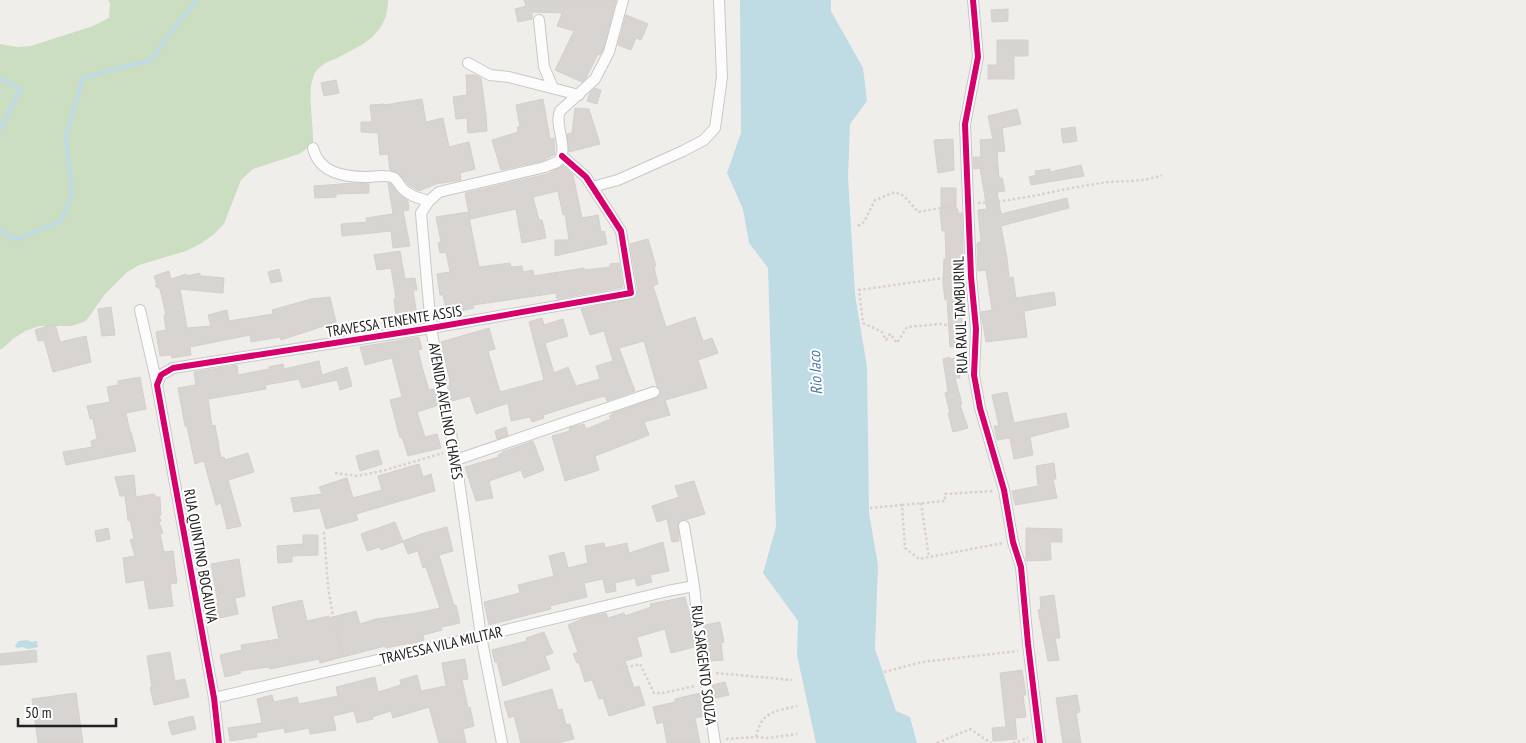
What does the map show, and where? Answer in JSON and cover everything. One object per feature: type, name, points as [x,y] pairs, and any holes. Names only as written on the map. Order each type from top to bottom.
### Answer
[{"type":"street","points":[[313,148],[316,159],[324,168],[345,175],[388,176],[396,179],[406,192],[416,198],[428,201],[439,192],[557,162],[562,156],[558,116],[560,111],[595,79],[610,52],[623,0]]},
{"type":"street","points":[[562,156],[586,177],[592,187],[618,180],[704,140],[715,128],[722,77],[719,0]]},
{"type":"street","name":"RUA RAUL TAMBURINL","points":[[973,0],[978,57],[965,124],[971,277],[976,330],[974,376],[980,408],[1004,490],[1013,542],[1021,567],[1028,650],[1040,739]]},
{"type":"street","points":[[538,20],[544,67],[553,88]]},
{"type":"street","points":[[468,63],[490,75],[509,77],[579,95]]},
{"type":"street","name":"TRAVESSA TENENTE ASSIS","points":[[157,385],[161,375],[174,368],[431,328],[631,293],[621,231],[592,187]]},
{"type":"street","name":"AVENIDA AVELINO CHAVES","points":[[428,201],[422,213],[422,231],[431,328],[456,460],[481,636],[502,743]]},
{"type":"street","name":"RUA QUINTINO BOCAIUVA","points":[[140,310],[157,385],[214,698],[219,743]]},
{"type":"street","points":[[456,460],[654,392]]},
{"type":"street","name":"RUA SARGENTO SOUZA","points":[[684,526],[694,586],[714,741]]},
{"type":"street","name":"RUA SARGENTO SOUZA","points":[[668,591],[694,586]]},
{"type":"street","name":"TRAVESSA VILA MILITAR","points":[[214,698],[668,591]]},
{"type":"path","points":[[858,226],[864,222],[875,200],[895,192],[904,196],[918,212],[1015,199],[1102,183],[1141,181],[1162,175]]},
{"type":"path","points":[[971,277],[935,279],[859,290],[863,323],[882,332],[886,340],[890,334],[897,343],[907,327],[941,324],[976,330]]},
{"type":"path","points":[[335,473],[357,476],[382,471],[454,449]]},
{"type":"path","points":[[870,508],[945,501],[945,494],[1004,490]]},
{"type":"path","points":[[921,503],[929,557]]},
{"type":"path","points":[[902,505],[905,548],[920,559],[1013,542]]},
{"type":"path","points":[[324,532],[328,587],[346,668]]},
{"type":"path","points":[[884,672],[922,662],[1028,650]]},
{"type":"path","points":[[621,668],[640,664],[654,693],[663,693],[706,683]]},
{"type":"path","points":[[705,671],[792,680]]},
{"type":"path","points":[[756,738],[759,724],[770,713],[797,706]]},
{"type":"path","points":[[937,743],[970,729],[991,743]]},
{"type":"path","points":[[714,741],[768,738],[797,734]]},
{"type":"path","points":[[1013,743],[1040,739]]},
{"type":"green space","points":[[108,0],[388,0],[384,22],[372,37],[355,49],[324,64],[314,74],[311,85],[313,144],[299,154],[253,169],[241,180],[224,224],[214,234],[186,251],[139,265],[126,273],[105,294],[86,321],[72,326],[40,326],[25,331],[0,349],[0,44],[17,47],[31,46],[93,26],[109,18],[110,4]]},
{"type":"water","name":"Rio Iaco","points":[[740,0],[831,0],[831,11],[863,68],[867,101],[850,124],[848,177],[855,294],[867,367],[869,513],[878,565],[875,649],[896,711],[910,717],[917,743],[816,743],[797,655],[798,621],[763,573],[776,527],[768,268],[749,243],[743,209],[727,173],[741,133]]},
{"type":"water","points":[[18,641],[37,641],[38,647],[28,649],[15,646]]},
{"type":"building","points":[[524,0],[616,0],[603,50],[600,55],[598,54],[582,82],[555,70],[574,31],[557,26],[562,13],[532,12],[532,19],[518,22],[515,9],[526,6]]},
{"type":"building","points":[[1008,9],[1008,21],[992,22],[991,10]]},
{"type":"building","points":[[626,15],[648,24],[641,40],[636,38],[631,50],[618,45]]},
{"type":"building","points":[[997,40],[1028,40],[1028,56],[1014,56],[1014,79],[988,79],[988,65],[997,65]]},
{"type":"building","points":[[466,75],[475,75],[481,78],[487,131],[468,133],[467,118],[456,119],[453,97],[467,95]]},
{"type":"building","points":[[336,80],[339,93],[324,96],[321,83]]},
{"type":"building","points":[[595,88],[601,90],[597,104],[587,101],[590,93]]},
{"type":"building","points":[[422,99],[426,122],[443,118],[449,147],[469,142],[475,169],[460,173],[461,180],[436,184],[419,191],[409,185],[398,173],[390,170],[388,154],[380,155],[378,133],[361,132],[361,122],[372,122],[370,105],[384,105]]},
{"type":"building","points":[[543,99],[550,139],[554,138],[555,154],[542,161],[501,170],[492,140],[518,132],[517,127],[520,127],[516,105]]},
{"type":"building","points":[[575,108],[589,109],[600,144],[569,152],[567,134],[572,133]]},
{"type":"building","points":[[1017,109],[1021,124],[1002,128],[1005,151],[997,152],[999,178],[1002,178],[1005,191],[997,192],[1001,214],[1067,198],[1069,208],[1001,226],[1009,278],[1013,277],[1016,298],[1054,292],[1056,305],[1024,311],[1027,337],[986,342],[981,312],[992,310],[986,270],[978,271],[977,243],[981,242],[978,210],[987,209],[980,168],[974,169],[973,157],[981,157],[980,140],[993,139],[988,116]]},
{"type":"building","points":[[1075,127],[1077,141],[1063,143],[1061,129]]},
{"type":"building","points":[[953,139],[954,170],[938,173],[934,140]]},
{"type":"building","points":[[1081,165],[1084,176],[1031,185],[1029,177],[1036,175],[1035,171],[1050,169],[1050,172]]},
{"type":"building","points":[[563,166],[573,175],[582,218],[598,215],[601,232],[604,231],[607,244],[555,256],[555,240],[569,240],[565,214],[563,215],[558,191],[533,197],[539,220],[542,220],[546,238],[522,243],[516,209],[470,219],[465,193],[547,174]]},
{"type":"building","points":[[354,183],[369,184],[369,193],[336,194],[336,197],[315,198],[314,186]]},
{"type":"building","points":[[388,183],[391,184],[399,195],[408,201],[409,210],[403,211],[410,246],[393,248],[391,231],[342,236],[341,224],[367,222],[366,218],[393,214]]},
{"type":"building","points":[[941,188],[956,188],[956,209],[958,209],[958,213],[962,213],[963,257],[960,257],[963,346],[950,347],[947,299],[945,300],[943,283],[944,259],[946,259],[945,231],[942,231],[940,211]]},
{"type":"building","points":[[468,212],[479,267],[510,263],[511,267],[522,266],[523,272],[533,270],[534,276],[584,268],[584,270],[610,267],[610,264],[619,263],[623,287],[557,299],[556,293],[473,305],[474,308],[447,314],[443,295],[440,295],[437,274],[450,272],[446,252],[440,253],[438,243],[441,242],[436,217]]},
{"type":"building","points":[[648,239],[656,266],[654,267],[658,284],[653,286],[666,327],[695,317],[703,341],[712,338],[718,353],[698,360],[707,388],[665,400],[670,415],[644,422],[649,435],[595,456],[599,470],[565,481],[552,436],[570,431],[569,428],[584,424],[586,429],[611,419],[609,416],[611,414],[660,396],[661,390],[657,386],[644,341],[619,348],[635,391],[607,401],[605,396],[587,401],[543,415],[544,418],[532,422],[530,417],[511,421],[508,403],[476,414],[470,396],[452,401],[450,381],[441,342],[489,328],[495,349],[488,351],[500,392],[544,380],[529,322],[542,318],[544,325],[563,319],[568,336],[545,343],[554,373],[568,367],[576,386],[600,379],[596,366],[613,361],[604,331],[590,335],[581,309],[636,298],[638,292],[630,244]]},
{"type":"building","points":[[400,251],[405,279],[415,278],[417,290],[413,290],[418,322],[389,328],[387,318],[396,316],[394,299],[396,298],[391,268],[377,270],[374,255]]},
{"type":"building","points":[[279,269],[282,281],[271,283],[268,272]]},
{"type":"building","points":[[169,271],[171,279],[186,274],[187,276],[200,273],[200,276],[224,278],[223,293],[180,289],[187,328],[211,326],[208,315],[227,310],[229,321],[273,314],[272,310],[311,299],[330,297],[336,322],[281,340],[280,337],[251,342],[250,335],[190,347],[191,355],[172,358],[171,355],[160,356],[156,332],[166,330],[164,315],[166,315],[160,289],[155,286],[157,285],[154,276]]},
{"type":"building","points":[[111,307],[115,335],[102,336],[98,309]]},
{"type":"building","points":[[55,324],[60,342],[86,336],[91,362],[53,372],[44,340],[38,341],[35,330]]},
{"type":"building","points":[[419,337],[422,349],[418,350],[422,367],[429,390],[435,389],[439,405],[417,412],[425,437],[437,434],[441,448],[408,456],[402,437],[400,438],[390,400],[402,397],[392,358],[365,365],[360,347]]},
{"type":"building","points":[[950,357],[950,359],[957,358],[960,378],[955,378],[962,404],[960,405],[968,428],[953,432],[945,393],[948,392],[943,359]]},
{"type":"building","points":[[319,361],[322,375],[347,367],[352,386],[340,390],[337,380],[302,388],[299,379],[265,385],[266,389],[208,399],[212,426],[215,425],[221,458],[224,457],[225,460],[248,453],[254,472],[228,480],[241,526],[227,529],[221,503],[216,505],[204,461],[195,464],[178,388],[196,385],[194,372],[237,365],[238,375],[269,369],[269,367],[283,364],[284,369]]},
{"type":"building","points":[[140,377],[146,409],[126,413],[136,451],[66,465],[63,452],[92,447],[91,441],[97,439],[93,419],[90,419],[87,406],[110,402],[107,387],[118,385],[118,381]]},
{"type":"building","points":[[1007,392],[1014,423],[1066,413],[1069,427],[1030,437],[1033,455],[1014,459],[1010,438],[997,440],[994,426],[999,426],[992,395]]},
{"type":"building","points":[[506,427],[508,435],[497,439],[495,431]]},
{"type":"building","points":[[533,441],[544,470],[524,478],[521,470],[489,481],[493,498],[476,501],[465,467],[499,457],[498,455],[502,452]]},
{"type":"building","points":[[378,450],[382,464],[360,471],[356,456]]},
{"type":"building","points":[[1054,463],[1056,479],[1053,479],[1057,498],[1015,505],[1012,491],[1038,486],[1036,466]]},
{"type":"building","points":[[419,464],[423,477],[431,474],[435,491],[356,514],[358,520],[326,529],[320,508],[294,512],[291,498],[322,494],[319,487],[347,478],[353,498],[382,490],[378,476]]},
{"type":"building","points":[[134,475],[136,497],[154,494],[156,497],[160,497],[161,515],[159,516],[161,521],[159,522],[163,533],[160,534],[164,552],[173,551],[177,583],[170,584],[173,606],[149,609],[144,580],[126,583],[123,558],[135,556],[130,540],[134,539],[130,520],[128,521],[125,496],[120,496],[115,477]]},
{"type":"building","points":[[694,481],[705,514],[678,522],[679,541],[672,542],[667,519],[657,522],[652,506],[679,497],[675,486]]},
{"type":"building","points":[[395,522],[403,542],[381,550],[380,547],[367,551],[361,534]]},
{"type":"building","points":[[447,527],[453,551],[439,555],[460,623],[441,627],[442,630],[423,635],[424,640],[410,644],[386,648],[385,646],[320,663],[319,659],[270,669],[269,667],[240,671],[241,673],[225,677],[220,655],[242,650],[241,645],[279,639],[272,607],[302,600],[307,621],[356,611],[360,624],[376,619],[440,608],[426,567],[423,568],[418,551],[408,554],[403,541]]},
{"type":"building","points":[[108,528],[110,539],[97,542],[95,531]]},
{"type":"building","points":[[1026,528],[1062,529],[1062,542],[1050,542],[1051,560],[1026,561]]},
{"type":"building","points":[[303,535],[318,535],[318,555],[292,556],[292,562],[278,563],[277,546],[303,544]]},
{"type":"building","points":[[663,542],[669,571],[650,575],[652,582],[637,586],[635,578],[615,583],[616,591],[606,593],[603,579],[584,583],[587,597],[550,606],[551,609],[489,625],[484,602],[520,593],[518,585],[554,576],[549,556],[564,552],[568,568],[588,563],[585,546],[604,543],[605,548],[627,543],[629,553]]},
{"type":"building","points":[[239,559],[245,596],[235,598],[238,614],[219,618],[211,564]]},
{"type":"building","points":[[1054,595],[1060,638],[1055,638],[1059,660],[1048,661],[1038,610],[1041,609],[1040,597]]},
{"type":"building","points":[[685,597],[691,619],[694,647],[671,653],[665,629],[637,637],[642,656],[625,661],[634,688],[639,686],[645,705],[609,716],[603,698],[599,699],[592,680],[585,682],[579,663],[577,663],[573,654],[578,652],[568,625],[584,618],[606,613],[608,618],[624,613],[625,616],[651,607],[650,604]]},
{"type":"building","points":[[720,622],[724,642],[721,643],[723,660],[710,661],[705,625]]},
{"type":"building","points":[[544,632],[553,653],[545,656],[550,669],[503,686],[492,650],[527,641],[526,638]]},
{"type":"building","points":[[36,650],[37,662],[0,665],[0,654]]},
{"type":"building","points":[[170,652],[175,681],[185,679],[189,697],[154,705],[147,656]]},
{"type":"building","points":[[465,659],[468,679],[462,680],[474,726],[463,729],[466,743],[439,743],[429,707],[393,718],[391,711],[372,717],[373,719],[357,723],[354,711],[333,716],[336,730],[310,734],[309,728],[285,733],[284,728],[256,733],[257,737],[230,741],[228,728],[262,723],[257,699],[272,695],[274,702],[297,697],[299,704],[338,696],[336,687],[375,677],[378,692],[401,685],[400,680],[417,675],[421,691],[446,686],[442,663]]},
{"type":"building","points":[[1022,670],[1026,695],[1023,695],[1026,717],[1015,718],[1017,739],[993,741],[992,728],[1006,727],[1000,673]]},
{"type":"building","points":[[725,682],[729,695],[715,698],[713,685]]},
{"type":"building","points":[[552,689],[558,710],[562,709],[566,725],[570,724],[574,739],[558,743],[521,743],[514,716],[509,718],[504,702]]},
{"type":"building","points":[[76,693],[83,743],[38,743],[32,699]]},
{"type":"building","points":[[700,693],[704,716],[695,718],[700,743],[667,743],[663,722],[657,724],[653,707]]},
{"type":"building","points":[[1077,695],[1080,712],[1076,713],[1081,743],[1063,743],[1056,698]]},
{"type":"building","points":[[193,716],[196,729],[172,735],[168,722]]},
{"type":"waterway","points":[[0,230],[16,240],[61,221],[72,195],[66,136],[83,78],[151,60],[197,0]]},
{"type":"waterway","points":[[0,78],[21,89],[0,129]]},
{"type":"cycle path","points":[[973,0],[978,57],[965,124],[971,277],[976,329],[974,375],[980,408],[1004,490],[1013,542],[1021,567],[1040,743]]},
{"type":"cycle path","points":[[219,743],[214,698],[157,385],[161,375],[173,368],[431,328],[631,293],[621,231],[586,177],[562,156]]}]
